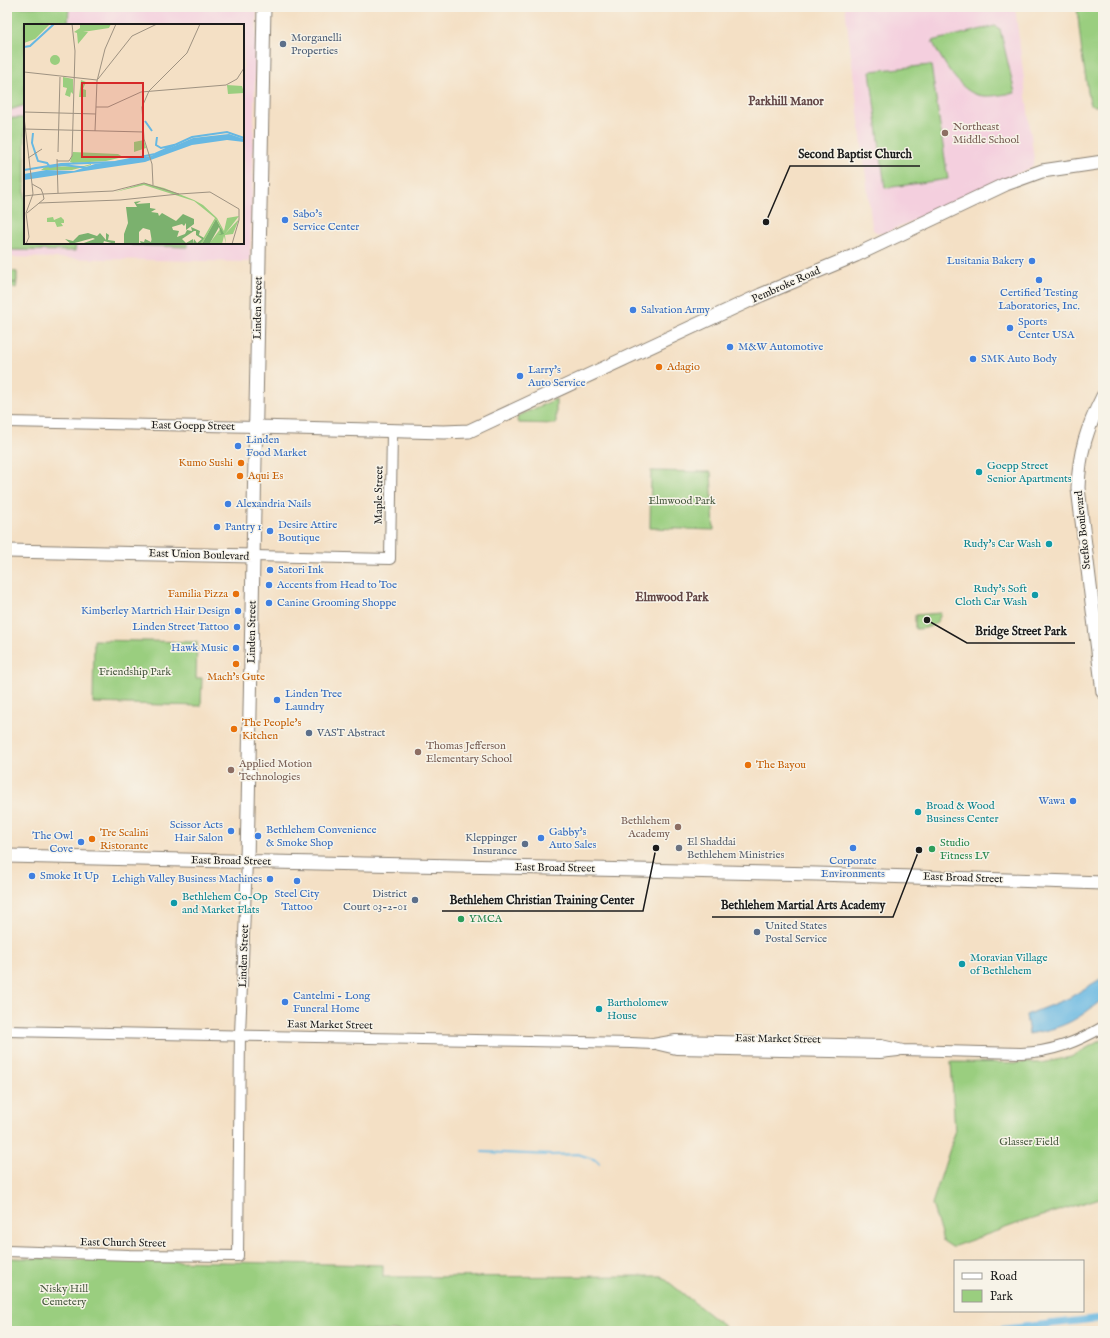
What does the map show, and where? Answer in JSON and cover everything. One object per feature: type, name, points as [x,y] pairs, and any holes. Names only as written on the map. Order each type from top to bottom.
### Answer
[{"type":"main road","name":"Linden Street","points":[[247,861],[257,427],[258,268],[264,7]]},
{"type":"main road","name":"Pembroke Road","points":[[475,429],[742,304],[856,255],[1006,184],[1046,171],[1103,162]]},
{"type":"main road","name":"Stefko Boulevard","points":[[1103,396],[1089,424],[1082,445],[1078,468],[1078,488],[1103,692]]},
{"type":"main road","name":"East Goepp Street","points":[[257,427],[444,432],[475,429]]},
{"type":"main road","name":"East Union Boulevard","points":[[7,551],[254,556]]},
{"type":"main road","name":"East Broad Street","points":[[7,856],[1103,883]]},
{"type":"street","name":"East Goepp Street","points":[[7,422],[257,427]]},
{"type":"street","name":"Maple Street","points":[[390,559],[392,431]]},
{"type":"street","name":"East Union Boulevard","points":[[254,556],[390,559]]},
{"type":"street","name":"Linden Street","points":[[238,1256],[240,1034],[247,861]]},
{"type":"street","name":"East Market Street","points":[[7,1031],[240,1034],[653,1044],[676,1040],[881,1045],[903,1050],[1041,1052],[1076,1042],[1103,1026]]},
{"type":"street","name":"East Church Street","points":[[7,1251],[129,1255],[238,1256]]},
{"type":"shaded area","points":[[7,7],[257,7],[250,262],[7,257]]},
{"type":"shaded area","name":"Northeast Middle School","points":[[845,7],[1015,7],[1034,160],[1032,167],[883,234],[874,231],[872,226]]},
{"type":"green space","points":[[7,7],[69,7],[68,24],[24,24],[24,105],[7,111]]},
{"type":"green space","points":[[1077,7],[1098,7],[1103,12],[1103,106],[1092,106],[1090,104],[1082,55]]},
{"type":"green space","points":[[995,26],[1000,29],[1015,93],[992,96],[978,95],[964,87],[957,80],[945,64],[932,41]]},
{"type":"green space","points":[[931,65],[948,179],[885,188],[870,71]]},
{"type":"green space","points":[[7,118],[24,118],[24,244],[76,244],[75,251],[7,250]]},
{"type":"green space","points":[[188,244],[188,247],[131,245]]},
{"type":"green space","points":[[10,271],[17,272],[17,282],[10,283],[17,283],[16,288],[7,287],[7,282],[10,282]]},
{"type":"green space","points":[[556,399],[556,424],[519,423],[517,421],[518,416]]},
{"type":"green space","name":"Elmwood Park","points":[[651,471],[711,472],[714,530],[650,528]]},
{"type":"green space","points":[[941,613],[935,624],[924,628],[915,629],[915,615]]},
{"type":"green space","name":"Friendship Park","points":[[94,640],[197,642],[196,678],[202,678],[201,706],[93,703]]},
{"type":"green space","name":"Glasser Field","points":[[1103,1039],[1103,1197],[1019,1223],[952,1247],[943,1241],[932,1204],[955,1133],[951,1062],[1041,1063],[1071,1057]]},
{"type":"green space","name":"Nisky Hill Cemetery","points":[[7,1258],[383,1265],[383,1277],[661,1276],[730,1331],[7,1331]]},
{"type":"water","points":[[1102,978],[1103,999],[1093,1007],[1077,1018],[1061,1026],[1029,1034],[1026,1015],[1069,998]]},
{"type":"waterway","points":[[1103,524],[1098,532],[1103,564]]},
{"type":"waterway","points":[[482,1152],[551,1155],[578,1154],[596,1160],[599,1163]]},
{"type":"waterway","points":[[988,1331],[1103,1318]]},
{"type":"place","name":"Morganelli Properties","points":[[283,44]]},
{"type":"place","name":"Northeast Middle School","points":[[945,133]]},
{"type":"place","name":"Sabo's Service Center","points":[[285,220]]},
{"type":"place","name":"Second Baptist Church","points":[[766,222]]},
{"type":"place","name":"Lusitania Bakery","points":[[1032,261]]},
{"type":"place","name":"Certified Testing Laboratories, Inc.","points":[[1039,280]]},
{"type":"place","name":"Salvation Army","points":[[633,310]]},
{"type":"place","name":"Sports Center USA","points":[[1010,328]]},
{"type":"place","name":"M&W Automotive","points":[[730,347]]},
{"type":"place","name":"SMK Auto Body","points":[[973,359]]},
{"type":"place","name":"Adagio","points":[[659,367]]},
{"type":"place","name":"Larry's Auto Service","points":[[520,376]]},
{"type":"place","name":"Linden Food Market","points":[[238,446]]},
{"type":"place","name":"Kumo Sushi","points":[[241,463]]},
{"type":"place","name":"Goepp Street Senior Apartments","points":[[979,472]]},
{"type":"place","name":"Aqui Es","points":[[240,476]]},
{"type":"place","name":"Alexandria Nails","points":[[228,504]]},
{"type":"place","name":"Pantry 1","points":[[217,527]]},
{"type":"place","name":"Desire Attire Boutique","points":[[270,531]]},
{"type":"place","name":"Rudy's Car Wash","points":[[1049,544]]},
{"type":"place","name":"Satori Ink","points":[[270,570]]},
{"type":"place","name":"Accents from Head to Toe","points":[[269,585]]},
{"type":"place","name":"Familia Pizza","points":[[236,594]]},
{"type":"place","name":"Rudy's Soft Cloth Car Wash","points":[[1035,595]]},
{"type":"place","name":"Canine Grooming Shoppe","points":[[269,603]]},
{"type":"place","name":"Kimberley Martrich Hair Design","points":[[238,611]]},
{"type":"place","name":"Bridge Street Park","points":[[927,620]]},
{"type":"place","name":"Linden Street Tattoo","points":[[237,627]]},
{"type":"place","name":"Hawk Music","points":[[236,648]]},
{"type":"place","name":"Mach's Gute","points":[[236,664]]},
{"type":"place","name":"Linden Tree Laundry","points":[[277,700]]},
{"type":"place","name":"The People's Kitchen","points":[[234,729]]},
{"type":"place","name":"VAST Abstract","points":[[309,733]]},
{"type":"place","name":"Thomas Jefferson Elementary School","points":[[418,752]]},
{"type":"place","name":"The Bayou","points":[[748,765]]},
{"type":"place","name":"Applied Motion Technologies","points":[[231,770]]},
{"type":"place","name":"Wawa","points":[[1073,801]]},
{"type":"place","name":"Broad & Wood Business Center","points":[[918,812]]},
{"type":"place","name":"Bethlehem Academy","points":[[678,827]]},
{"type":"place","name":"Scissor Acts Hair Salon","points":[[231,831]]},
{"type":"place","name":"Bethlehem Convenience & Smoke Shop","points":[[258,836]]},
{"type":"place","name":"Gabby's Auto Sales","points":[[541,838]]},
{"type":"place","name":"Tre Scalini Ristorante","points":[[92,839]]},
{"type":"place","name":"The Owl Cove","points":[[81,842]]},
{"type":"place","name":"Kleppinger Insurance","points":[[525,844]]},
{"type":"place","name":"Bethlehem Christian Training Center","points":[[656,848]]},
{"type":"place","name":"El Shaddai Bethlehem Ministries","points":[[679,848]]},
{"type":"place","name":"Corporate Environments","points":[[853,848]]},
{"type":"place","name":"Studio Fitness LV","points":[[932,849]]},
{"type":"place","name":"Bethlehem Martial Arts Academy","points":[[919,850]]},
{"type":"place","name":"Smoke It Up","points":[[32,876]]},
{"type":"place","name":"Lehigh Valley Business Machines","points":[[270,879]]},
{"type":"place","name":"Steel City Tattoo","points":[[297,881]]},
{"type":"place","name":"District Court 03-2-01","points":[[415,900]]},
{"type":"place","name":"Bethlehem Co-Op and Market Flats","points":[[174,903]]},
{"type":"place","name":"YMCA","points":[[461,919]]},
{"type":"place","name":"United States Postal Service","points":[[757,932]]},
{"type":"place","name":"Moravian Village of Bethlehem","points":[[962,964]]},
{"type":"place","name":"Cantelmi - Long Funeral Home","points":[[285,1002]]},
{"type":"place","name":"Bartholomew House","points":[[599,1009]]},
{"type":"district","name":"Parkhill Manor","points":[[786,101]]},
{"type":"district","name":"Elmwood Park","points":[[672,597]]}]
